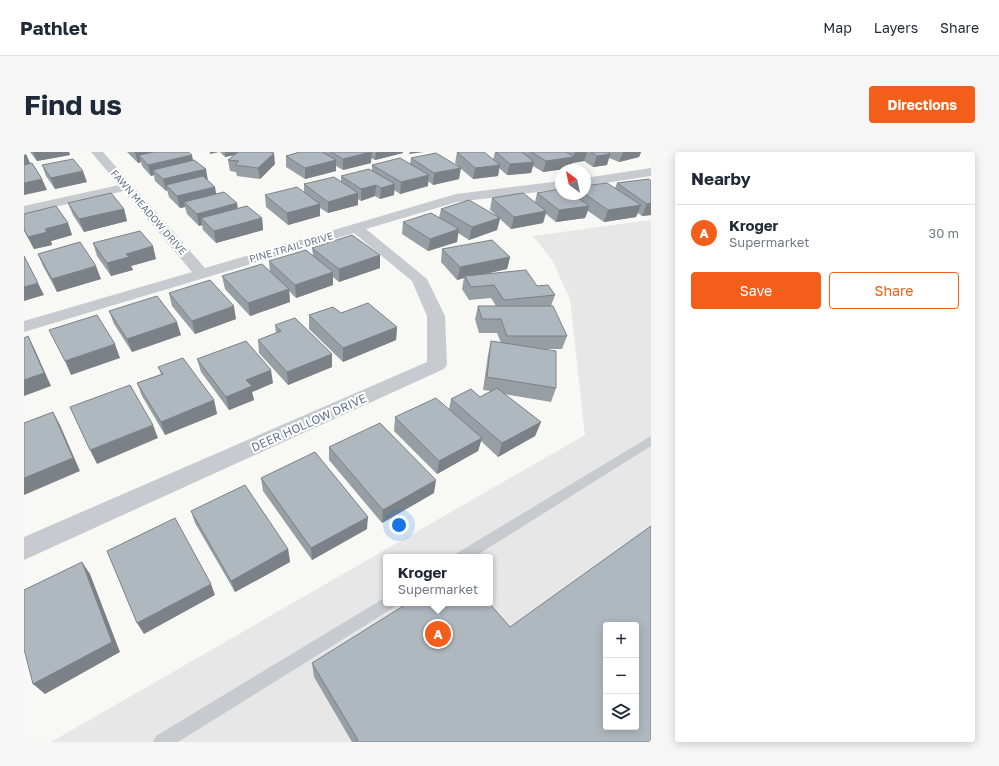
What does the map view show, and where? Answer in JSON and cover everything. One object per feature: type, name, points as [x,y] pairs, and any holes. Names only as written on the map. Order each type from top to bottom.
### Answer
[{"type":"street","name":"FAWN MEADOW DRIVE","points":[[97,152],[201,273]]},
{"type":"street","points":[[591,181],[651,172]]},
{"type":"street","name":"PINE TRAIL DRIVE","points":[[24,327],[456,198],[555,186]]},
{"type":"street","points":[[24,210],[127,187]]},
{"type":"street","name":"DEER HOLLOW DRIVE","points":[[24,549],[437,365],[436,316],[419,279],[356,228]]},
{"type":"lane","points":[[467,554],[651,440]]},
{"type":"lane","points":[[162,742],[383,606]]},
{"type":"shaded area","points":[[651,220],[651,742],[51,742],[585,435],[570,299],[552,260],[533,236]]},
{"type":"building","points":[[154,152],[188,152],[192,155],[148,165],[139,155]]},
{"type":"building","points":[[238,152],[274,153],[258,168],[235,165],[239,161],[228,160]]},
{"type":"building","points":[[300,152],[322,152],[336,160],[305,168],[286,156]]},
{"type":"building","points":[[331,152],[371,152],[343,159]]},
{"type":"building","points":[[457,152],[484,152],[500,165],[475,168]]},
{"type":"building","points":[[496,152],[522,152],[534,162],[510,164]]},
{"type":"building","points":[[531,152],[566,152],[574,157],[546,161]]},
{"type":"building","points":[[591,152],[607,152],[610,154],[597,156]]},
{"type":"building","points":[[436,153],[461,168],[434,173],[411,158]]},
{"type":"building","points":[[400,158],[429,175],[401,182],[372,165]]},
{"type":"building","points":[[73,159],[83,171],[51,178],[42,165]]},
{"type":"building","points":[[194,160],[206,169],[163,179],[153,170]]},
{"type":"building","points":[[32,163],[42,179],[24,183],[24,165]]},
{"type":"building","points":[[369,169],[395,184],[381,188],[376,185],[361,189],[341,176]]},
{"type":"building","points":[[203,176],[215,187],[177,196],[166,185]]},
{"type":"building","points":[[334,177],[358,193],[328,202],[304,184]]},
{"type":"building","points":[[649,179],[651,181],[651,203],[647,204],[617,183]]},
{"type":"building","points":[[607,183],[641,205],[608,210],[591,198],[591,185]]},
{"type":"building","points":[[297,187],[320,204],[287,213],[265,195]]},
{"type":"building","points":[[555,190],[555,200],[581,200],[589,206],[559,210],[537,193]]},
{"type":"building","points":[[224,192],[237,203],[197,214],[184,202]]},
{"type":"building","points":[[111,193],[124,209],[79,219],[68,203]]},
{"type":"building","points":[[523,193],[546,211],[514,217],[492,198]]},
{"type":"building","points":[[469,200],[500,218],[472,227],[441,209]]},
{"type":"building","points":[[56,206],[68,223],[45,229],[47,232],[28,237],[24,229],[24,214]]},
{"type":"building","points":[[247,206],[262,218],[214,231],[201,218]]},
{"type":"building","points":[[431,213],[459,229],[430,239],[403,222]]},
{"type":"building","points":[[140,231],[153,246],[126,254],[129,257],[107,263],[93,243]]},
{"type":"building","points":[[352,235],[380,255],[339,269],[312,248]]},
{"type":"building","points":[[492,240],[510,257],[460,267],[442,249]]},
{"type":"building","points":[[80,242],[96,266],[52,279],[38,254]]},
{"type":"building","points":[[306,250],[333,272],[295,285],[269,261]]},
{"type":"building","points":[[24,256],[38,283],[24,287]]},
{"type":"building","points":[[262,264],[289,289],[248,303],[222,276]]},
{"type":"building","points":[[526,270],[537,286],[548,285],[555,295],[504,300],[494,285],[471,287],[465,276]]},
{"type":"building","points":[[210,280],[234,306],[192,321],[169,293]]},
{"type":"building","points":[[157,296],[177,322],[127,339],[109,311]]},
{"type":"building","points":[[368,303],[397,327],[343,348],[309,315],[333,307],[341,313]]},
{"type":"building","points":[[478,306],[553,306],[567,336],[507,336],[501,319],[482,319]]},
{"type":"building","points":[[97,315],[115,344],[65,361],[49,330]]},
{"type":"building","points":[[295,318],[332,354],[287,372],[258,340],[281,331],[275,325]]},
{"type":"building","points":[[28,336],[44,373],[24,380],[24,338]]},
{"type":"building","points":[[246,341],[271,370],[246,380],[252,386],[226,397],[197,359]]},
{"type":"building","points":[[491,341],[556,351],[556,388],[487,377]]},
{"type":"building","points":[[183,358],[214,400],[161,422],[137,383],[163,374],[158,367]]},
{"type":"building","points":[[130,385],[153,425],[90,450],[70,407]]},
{"type":"building","points":[[497,388],[541,422],[502,443],[451,399],[471,389],[480,397]]},
{"type":"building","points":[[436,398],[482,438],[439,461],[395,417]]},
{"type":"building","points":[[53,412],[73,458],[24,478],[24,423]]},
{"type":"building","points":[[380,423],[436,480],[383,510],[329,447]]},
{"type":"building","points":[[315,452],[368,517],[311,548],[261,478]]},
{"type":"building","points":[[245,485],[288,549],[231,581],[191,511]]},
{"type":"building","points":[[175,518],[211,584],[137,623],[107,551]]},
{"type":"building","points":[[651,526],[651,742],[355,742],[358,740],[312,663],[403,606],[492,606],[510,627]]},
{"type":"building","points":[[82,562],[112,642],[33,684],[24,649],[24,590]]},
{"type":"place","name":"Kroger","points":[[438,634]]}]
